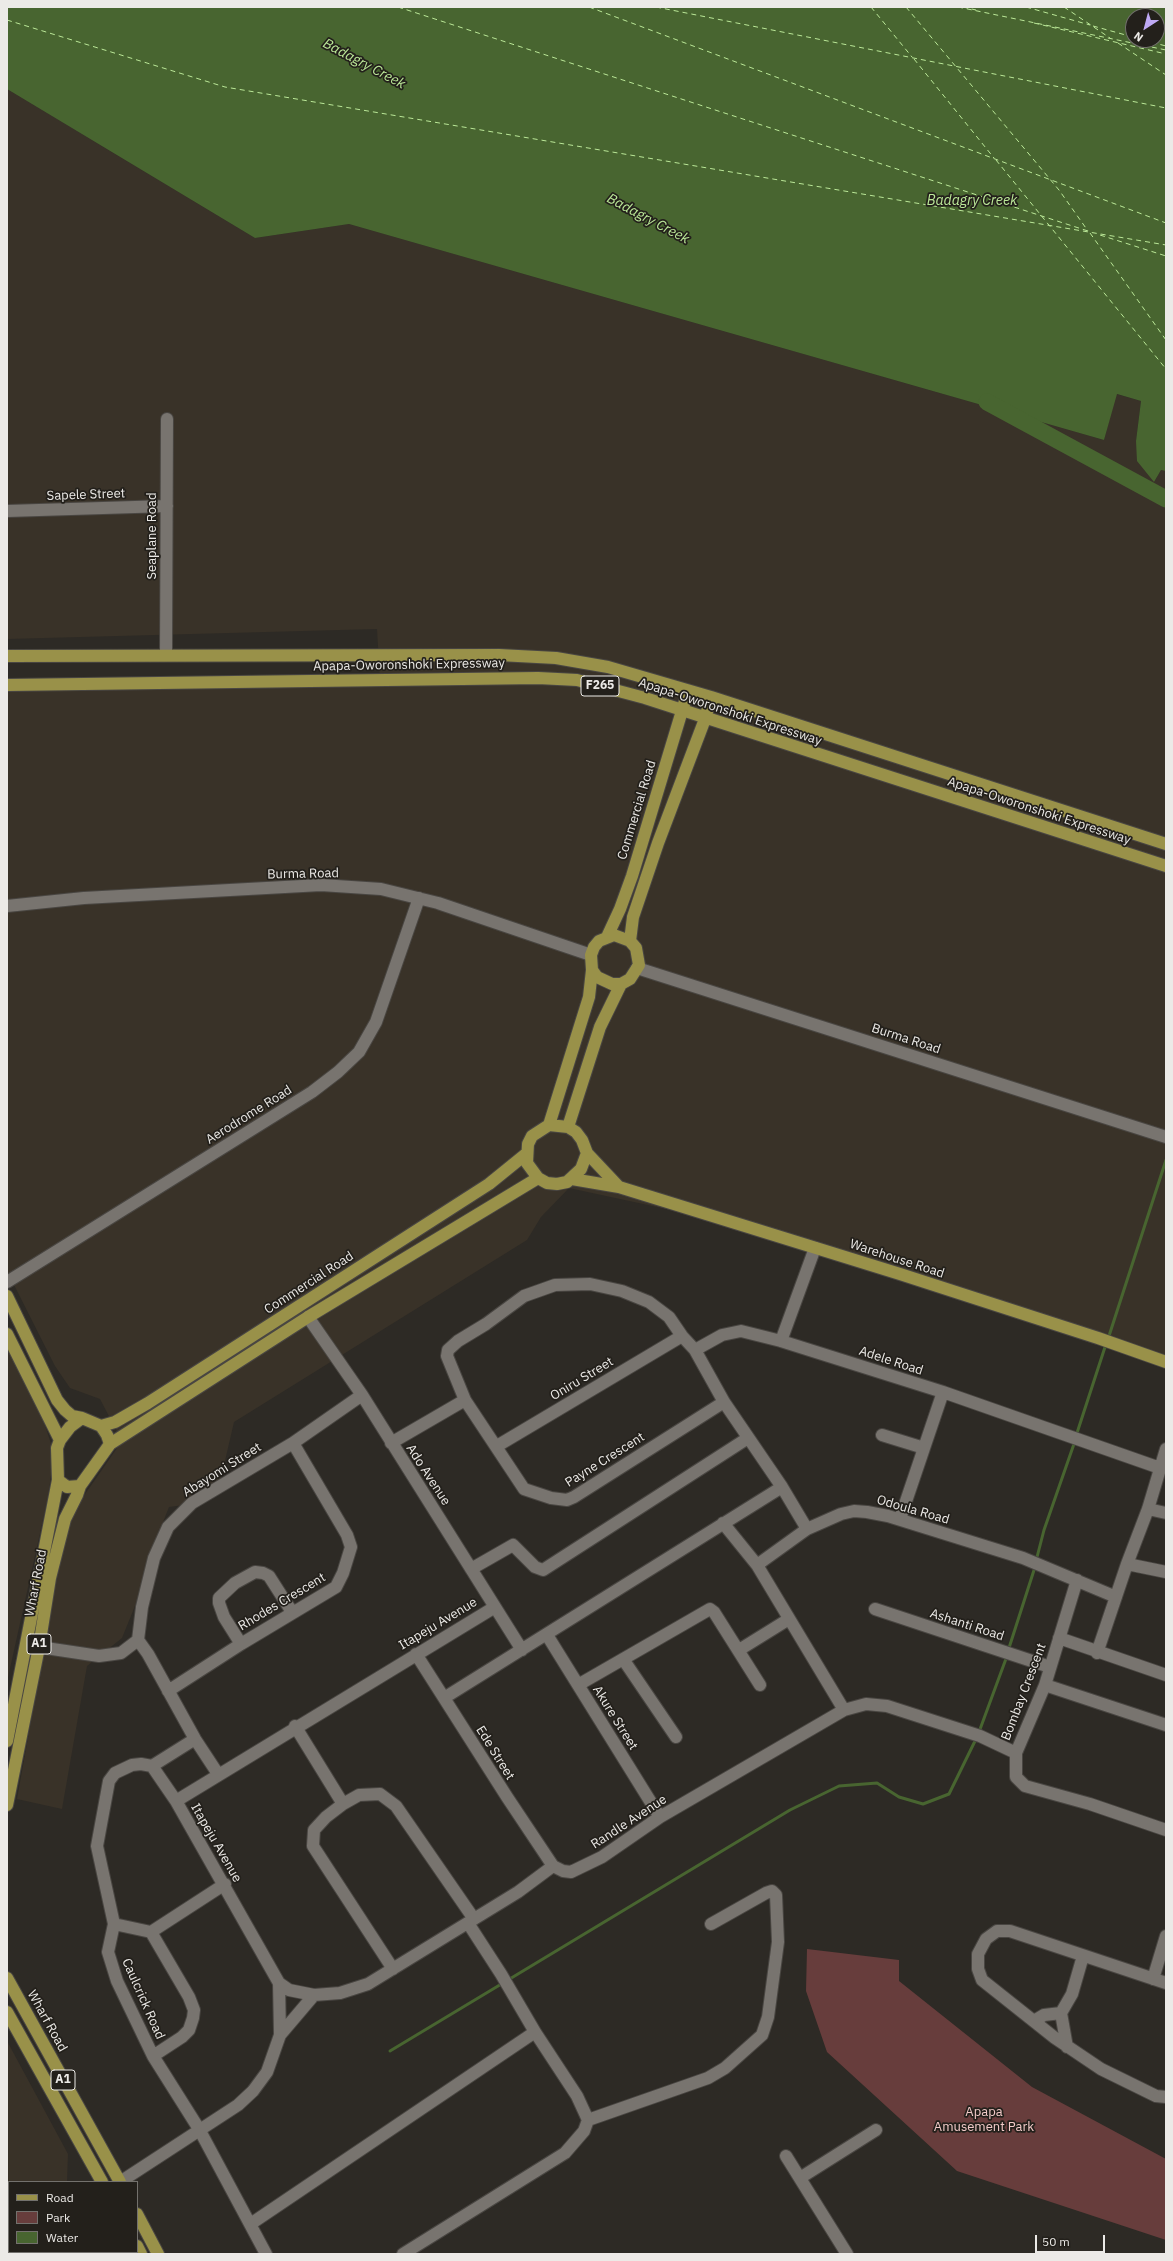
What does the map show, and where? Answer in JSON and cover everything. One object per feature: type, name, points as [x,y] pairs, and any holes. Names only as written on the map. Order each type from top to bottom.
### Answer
[{"type":"main road","name":"Apapa-Oworonshoki Expressway","points":[[7,656],[166,654],[499,655],[556,658],[608,667],[711,697],[1166,844]]},
{"type":"main road","name":"Apapa-Oworonshoki Expressway","points":[[7,685],[538,678],[577,680],[681,710],[1166,866]]},
{"type":"main road","name":"Commercial Road","points":[[607,937],[620,909],[632,876],[688,690]]},
{"type":"main road","points":[[630,941],[633,916],[653,858],[706,718],[711,697]]},
{"type":"main road","points":[[549,1125],[589,997],[592,970],[591,955],[594,947],[607,937],[623,937],[630,941],[636,948],[639,956],[637,968],[630,979],[621,984],[600,1026],[568,1127]]},
{"type":"main road","points":[[592,970],[604,982],[621,984]]},
{"type":"main road","points":[[549,1125],[568,1127],[576,1132],[582,1140],[587,1153],[582,1169],[572,1179],[557,1184],[538,1178],[530,1167],[526,1154],[532,1136],[549,1125]]},
{"type":"main road","name":"Warehouse Road","points":[[587,1153],[619,1187]]},
{"type":"main road","name":"Commercial Road","points":[[101,1426],[115,1422],[148,1403],[488,1184],[526,1154]]},
{"type":"main road","points":[[7,1296],[57,1400],[72,1416],[82,1418],[101,1426],[107,1435],[110,1444],[308,1317],[538,1178]]},
{"type":"main road","name":"Warehouse Road","points":[[572,1179],[619,1187],[1098,1338],[1166,1362]]},
{"type":"main road","points":[[7,1334],[60,1440],[82,1418]]},
{"type":"main road","name":"Wharf Road","points":[[7,1741],[58,1480],[57,1448],[60,1440]]},
{"type":"main road","name":"Wharf Road","points":[[7,1806],[39,1647],[54,1563],[65,1519],[80,1486],[110,1444]]},
{"type":"main road","points":[[58,1480],[67,1487],[80,1486]]},
{"type":"main road","name":"Wharf Road","points":[[7,1978],[119,2181]]},
{"type":"main road","name":"A1","points":[[7,2012],[101,2181]]},
{"type":"main road","points":[[138,2216],[158,2254]]},
{"type":"street","name":"Seaplane Road","points":[[166,654],[167,419]]},
{"type":"street","name":"Sapele Street","points":[[7,511],[167,506]]},
{"type":"street","name":"Burma Road","points":[[7,906],[84,898],[321,885],[381,889],[420,898],[591,955]]},
{"type":"street","name":"Aerodrome Road","points":[[7,1282],[312,1092],[338,1072],[359,1052],[376,1022],[420,898]]},
{"type":"street","name":"Burma Road","points":[[637,968],[1166,1137]]},
{"type":"street","points":[[781,1341],[815,1248]]},
{"type":"street","name":"Payne Crescent","points":[[682,1336],[669,1317],[649,1302],[622,1291],[590,1284],[555,1285],[524,1296],[448,1350],[447,1356],[448,1363],[465,1400],[498,1446],[524,1489],[551,1498],[567,1500],[724,1402]]},
{"type":"street","name":"Ado Avenue","points":[[308,1317],[362,1395],[522,1650]]},
{"type":"street","name":"Adele Road","points":[[695,1350],[730,1331],[741,1331],[781,1341],[943,1392],[1160,1468]]},
{"type":"street","points":[[682,1336],[695,1350],[724,1402],[782,1486],[807,1529]]},
{"type":"street","name":"Oniru Street","points":[[498,1446],[682,1336]]},
{"type":"street","points":[[900,1519],[943,1392]]},
{"type":"street","name":"Abayomi Street","points":[[138,1640],[142,1607],[154,1558],[168,1527],[192,1504],[292,1444],[362,1395]]},
{"type":"street","points":[[391,1443],[465,1400]]},
{"type":"street","points":[[882,1435],[924,1448]]},
{"type":"street","points":[[471,1569],[513,1545],[535,1567],[542,1570],[748,1438]]},
{"type":"street","name":"Rhodes Crescent","points":[[168,1691],[240,1644],[336,1587],[350,1556],[351,1547],[347,1535],[292,1444]]},
{"type":"street","points":[[1097,1653],[1127,1564],[1148,1509],[1166,1449]]},
{"type":"street","points":[[444,1698],[782,1486]]},
{"type":"street","points":[[1148,1509],[1166,1513]]},
{"type":"street","name":"Odoula Road","points":[[757,1565],[807,1529],[841,1514],[854,1511],[900,1519],[1022,1558],[1048,1567],[1116,1597]]},
{"type":"street","points":[[723,1524],[757,1565],[844,1710]]},
{"type":"street","points":[[1127,1564],[1166,1572]]},
{"type":"street","points":[[240,1644],[224,1617],[219,1603],[219,1598],[236,1582],[255,1572],[263,1573],[269,1576],[292,1612]]},
{"type":"street","name":"Bombay Crescent","points":[[1077,1580],[1045,1685],[1016,1753],[1016,1777],[1025,1786],[1090,1804],[1166,1830]]},
{"type":"street","name":"Itapeju Avenue","points":[[121,2181],[199,2129],[238,2105],[253,2091],[267,2072],[280,2035],[279,1983],[176,1801],[296,1726],[495,1607]]},
{"type":"street","points":[[578,1685],[710,1609],[714,1612],[739,1650],[760,1685]]},
{"type":"street","name":"Ashanti Road","points":[[875,1609],[1050,1667]]},
{"type":"street","points":[[739,1650],[789,1619]]},
{"type":"street","name":"Akure Street","points":[[547,1634],[660,1817]]},
{"type":"street","points":[[1059,1638],[1097,1653],[1166,1675]]},
{"type":"street","points":[[39,1647],[99,1656],[121,1653],[138,1640],[148,1654],[195,1739],[218,1774]]},
{"type":"street","name":"Ede Street","points":[[416,1654],[553,1866]]},
{"type":"street","points":[[623,1659],[676,1737]]},
{"type":"street","points":[[1045,1685],[1166,1725]]},
{"type":"street","name":"Randle Avenue","points":[[553,1866],[563,1871],[571,1872],[602,1857],[660,1817],[844,1710],[866,1704],[887,1706],[968,1732],[1016,1753]]},
{"type":"street","points":[[296,1726],[342,1804]]},
{"type":"street","points":[[176,1801],[152,1766],[195,1739]]},
{"type":"street","name":"Caulcrick Road","points":[[152,1766],[141,1764],[115,1772],[107,1789],[97,1846],[114,1924],[108,1952],[117,1982],[153,2056],[199,2129],[252,2223],[266,2254]]},
{"type":"street","points":[[392,1969],[313,1846],[314,1830],[342,1804],[359,1795],[380,1794],[396,1806],[471,1921],[535,2032],[577,2096],[588,2120],[584,2130],[565,2153],[403,2254]]},
{"type":"street","points":[[279,1983],[289,1990],[301,1994],[314,1995],[340,1993],[368,1984],[518,1892],[553,1866]]},
{"type":"street","points":[[114,1924],[151,1932],[224,1884]]},
{"type":"street","points":[[588,2120],[708,2078],[725,2068],[762,2035],[768,2017],[778,1942],[776,1895],[772,1890],[711,1924]]},
{"type":"street","points":[[1166,1983],[1010,1931],[997,1931],[986,1939],[978,1954],[978,1969],[982,1980],[1067,2047],[1108,2072],[1156,2096],[1166,2098]]},
{"type":"street","points":[[151,1932],[189,1997],[194,2010],[189,2030],[182,2038],[153,2056]]},
{"type":"street","points":[[1153,1979],[1166,1936]]},
{"type":"street","points":[[1067,2047],[1061,2013],[1072,1994],[1083,1956]]},
{"type":"street","points":[[280,2035],[314,1995]]},
{"type":"street","points":[[1034,2021],[1044,2015],[1061,2013]]},
{"type":"street","points":[[252,2223],[535,2032]]},
{"type":"street","points":[[800,2178],[876,2130]]},
{"type":"street","points":[[786,2156],[847,2254]]},
{"type":"shaded area","points":[[7,89],[255,238],[349,224],[1104,440],[1116,394],[1141,401],[1136,441],[1154,482],[1161,470],[1166,471],[1166,1367],[910,1283],[685,1213],[569,1188],[541,1217],[527,1240],[234,1422],[218,1491],[191,1504],[169,1507],[154,1545],[139,1596],[122,1638],[87,1666],[62,1809],[17,1799],[67,1520],[122,1441],[100,1399],[70,1388],[55,1366],[7,1271],[7,685],[380,680],[377,629],[7,639]]},
{"type":"shaded area","points":[[7,1348],[42,1416],[54,1453],[48,1497],[7,1682]]},
{"type":"shaded area","points":[[7,2041],[68,2154],[67,2181],[8,2181],[8,2253],[123,2254],[7,2254]]},
{"type":"green space","name":"Apapa Amusement Park","points":[[807,1949],[899,1960],[899,1981],[1032,2087],[1166,2159],[1166,2240],[957,2171],[827,2052],[806,1991]]},
{"type":"water","name":"Badagry Creek","points":[[7,7],[1166,7],[1166,471],[1161,470],[1154,482],[1137,461],[1136,441],[1141,401],[1117,394],[1104,440],[349,224],[255,238],[7,89]]},
{"type":"waterway","name":"Badagry Creek","points":[[987,402],[1166,499]]},
{"type":"waterway","points":[[1108,1339],[1166,1160]]},
{"type":"waterway","points":[[1076,1436],[1106,1344]]},
{"type":"waterway","points":[[1036,1561],[1044,1530],[1075,1441]]},
{"type":"waterway","points":[[1008,1651],[1035,1567]]},
{"type":"waterway","points":[[979,1732],[1007,1656]]},
{"type":"waterway","points":[[508,1980],[790,1810],[839,1786],[877,1783],[899,1797],[923,1804],[949,1794],[977,1737]]},
{"type":"waterway","points":[[390,2051],[503,1983]]},
{"type":"ferry route","points":[[398,7],[1091,232]]},
{"type":"ferry route","points":[[589,7],[1166,223]]},
{"type":"ferry route","points":[[656,7],[1166,108]]},
{"type":"ferry route","points":[[871,7],[912,57]]},
{"type":"ferry route","points":[[906,7],[1059,190],[1088,231]]},
{"type":"ferry route","points":[[958,7],[1166,50]]},
{"type":"ferry route","points":[[963,7],[976,10]]},
{"type":"ferry route","points":[[1026,7],[1090,25]]},
{"type":"ferry route","points":[[1064,7],[1110,38]]},
{"type":"ferry route","points":[[7,20],[225,87],[1166,245]]},
{"type":"ferry route","points":[[1034,23],[1166,54]]},
{"type":"ferry route","points":[[1093,26],[1125,35]]},
{"type":"ferry route","points":[[1118,43],[1166,75]]},
{"type":"ferry route","points":[[914,59],[994,158]]},
{"type":"ferry route","points":[[996,160],[1166,369]]},
{"type":"ferry route","points":[[1090,233],[1166,340]]},
{"type":"ferry route","points":[[1100,235],[1166,256]]}]
